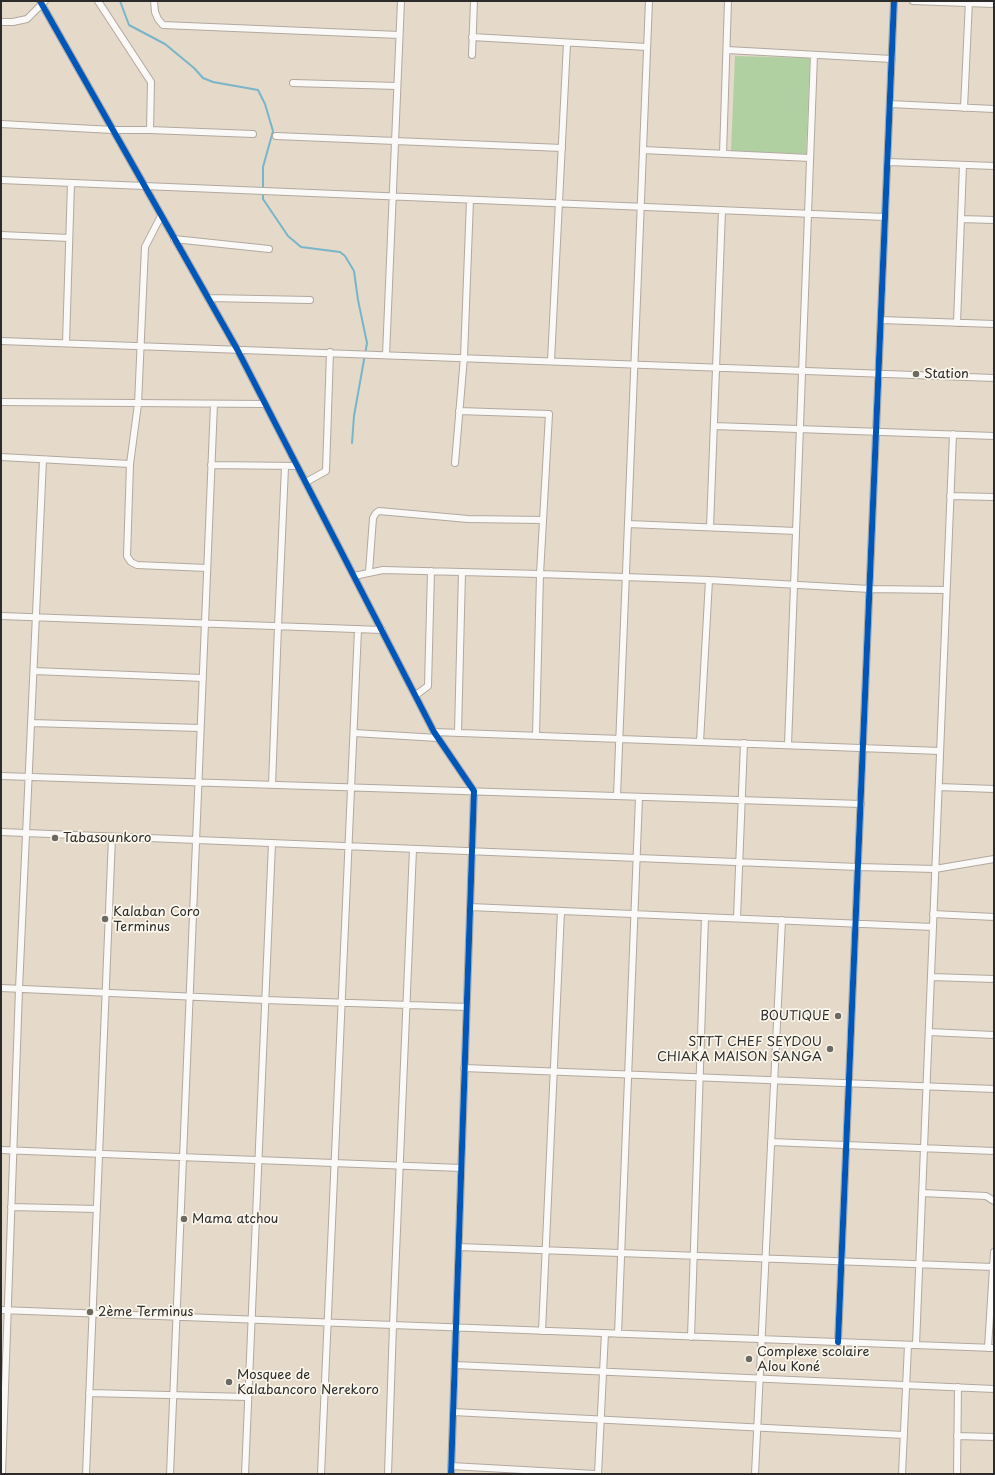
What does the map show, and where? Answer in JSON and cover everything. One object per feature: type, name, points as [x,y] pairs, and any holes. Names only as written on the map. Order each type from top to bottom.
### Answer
[{"type":"street","points":[[98,1],[151,82],[150,130]]},
{"type":"street","points":[[154,1],[155,12],[163,25],[399,35]]},
{"type":"street","points":[[386,355],[401,1]]},
{"type":"street","points":[[472,55],[474,1]]},
{"type":"street","points":[[617,796],[649,1]]},
{"type":"street","points":[[723,154],[728,1]]},
{"type":"street","points":[[838,1342],[880,373],[894,1]]},
{"type":"street","points":[[913,1],[994,4]]},
{"type":"street","points":[[1,22],[23,21],[28,19],[42,2],[237,349],[434,732],[474,791],[451,1474]]},
{"type":"street","points":[[964,108],[969,2]]},
{"type":"street","points":[[472,37],[647,47]]},
{"type":"street","points":[[551,361],[567,43]]},
{"type":"street","points":[[727,50],[892,59]]},
{"type":"street","points":[[788,745],[814,55]]},
{"type":"street","points":[[293,83],[397,86]]},
{"type":"street","points":[[890,104],[994,109]]},
{"type":"street","points":[[1,124],[113,130],[253,134]]},
{"type":"street","points":[[276,136],[562,148]]},
{"type":"street","points":[[643,150],[810,158]]},
{"type":"street","points":[[888,162],[994,166]]},
{"type":"street","points":[[957,323],[963,165]]},
{"type":"street","points":[[1,180],[885,217]]},
{"type":"street","points":[[66,343],[71,183]]},
{"type":"street","points":[[455,463],[464,358],[470,200]]},
{"type":"street","points":[[710,527],[722,210]]},
{"type":"street","points":[[161,216],[145,247],[138,404],[130,464],[127,556],[128,559],[137,565],[207,568]]},
{"type":"street","points":[[961,218],[994,220]]},
{"type":"street","points":[[1,235],[69,238]]},
{"type":"street","points":[[174,239],[269,249]]},
{"type":"street","points":[[208,298],[310,300]]},
{"type":"street","points":[[881,320],[994,324]]},
{"type":"street","points":[[1,341],[330,352],[994,378]]},
{"type":"street","points":[[306,482],[326,471],[330,352]]},
{"type":"street","points":[[1,402],[265,404]]},
{"type":"street","points":[[170,1474],[214,404]]},
{"type":"street","points":[[459,411],[549,414],[540,574],[536,736]]},
{"type":"street","points":[[714,426],[994,436]]},
{"type":"street","points":[[916,1345],[953,434]]},
{"type":"street","points":[[1,457],[130,464]]},
{"type":"street","points":[[2,1474],[4,1310],[12,1206],[19,990],[43,460]]},
{"type":"street","points":[[212,465],[297,466]]},
{"type":"street","points":[[272,785],[285,466]]},
{"type":"street","points":[[950,496],[994,497]]},
{"type":"street","points":[[369,572],[373,518],[379,511],[468,519],[543,520]]},
{"type":"street","points":[[628,524],[796,531]]},
{"type":"street","points":[[354,576],[383,570],[431,571],[709,580],[870,589],[946,590]]},
{"type":"street","points":[[416,695],[428,686],[431,571]]},
{"type":"street","points":[[458,732],[462,572]]},
{"type":"street","points":[[700,742],[709,580]]},
{"type":"street","points":[[1,616],[382,630]]},
{"type":"street","points":[[321,1474],[358,629]]},
{"type":"street","points":[[34,672],[203,678]]},
{"type":"street","points":[[31,723],[200,728]]},
{"type":"street","points":[[434,732],[940,751]]},
{"type":"street","points":[[354,733],[438,738]]},
{"type":"street","points":[[737,918],[744,743]]},
{"type":"street","points":[[1,776],[861,804]]},
{"type":"street","points":[[939,787],[994,789]]},
{"type":"street","points":[[618,1334],[639,797]]},
{"type":"street","points":[[1,832],[858,867],[935,869],[994,859]]},
{"type":"street","points":[[86,1474],[112,836]]},
{"type":"street","points":[[244,1474],[272,843]]},
{"type":"street","points":[[388,1474],[413,849]]},
{"type":"street","points":[[470,907],[933,927]]},
{"type":"street","points":[[542,1331],[561,911]]},
{"type":"street","points":[[933,914],[994,916]]},
{"type":"street","points":[[691,1336],[705,917]]},
{"type":"street","points":[[755,1474],[782,920]]},
{"type":"street","points":[[931,977],[994,980]]},
{"type":"street","points":[[1,988],[106,994],[467,1007]]},
{"type":"street","points":[[929,1032],[994,1035]]},
{"type":"street","points":[[464,1068],[994,1089]]},
{"type":"street","points":[[771,1142],[994,1151]]},
{"type":"street","points":[[1,1150],[461,1168]]},
{"type":"street","points":[[922,1193],[986,1196],[994,1201]]},
{"type":"street","points":[[12,1206],[97,1209]]},
{"type":"street","points":[[458,1247],[993,1267]]},
{"type":"street","points":[[4,1310],[991,1348],[994,1252]]},
{"type":"street","points":[[598,1474],[605,1333]]},
{"type":"street","points":[[902,1474],[908,1345]]},
{"type":"street","points":[[455,1365],[994,1389]]},
{"type":"street","points":[[957,1474],[958,1387]]},
{"type":"street","points":[[90,1393],[248,1397]]},
{"type":"street","points":[[453,1412],[904,1435]]},
{"type":"street","points":[[958,1436],[994,1437]]},
{"type":"street","points":[[451,1466],[595,1474]]},
{"type":"green space","points":[[735,56],[810,58],[806,154],[731,151]]},
{"type":"waterway","points":[[120,1],[129,25],[165,44],[194,68],[203,78],[213,82],[258,90],[265,104],[273,131],[263,167],[263,199],[288,236],[301,247],[340,252],[345,256],[354,271],[358,300],[367,343],[354,416],[352,443]]},
{"type":"cycle path","points":[[40,1],[237,349],[434,732],[474,791],[451,1474]]},
{"type":"cycle path","points":[[838,1342],[894,1]]},
{"type":"place","name":"Station","points":[[916,374]]},
{"type":"place","name":"Tabasounkoro","points":[[55,838]]},
{"type":"place","name":"Kalaban Coro Terminus","points":[[105,919]]},
{"type":"place","name":"BOUTIQUE","points":[[838,1016]]},
{"type":"place","name":"STTT CHEF SEYDOU CHIAKA MAISON SANGA","points":[[830,1049]]},
{"type":"place","name":"Mama atchou","points":[[184,1219]]},
{"type":"place","name":"2ème Terminus","points":[[90,1312]]},
{"type":"place","name":"Complexe scolaire Alou Koné","points":[[749,1359]]},
{"type":"place","name":"Mosquee de Kalabancoro Nerekoro","points":[[229,1382]]}]
